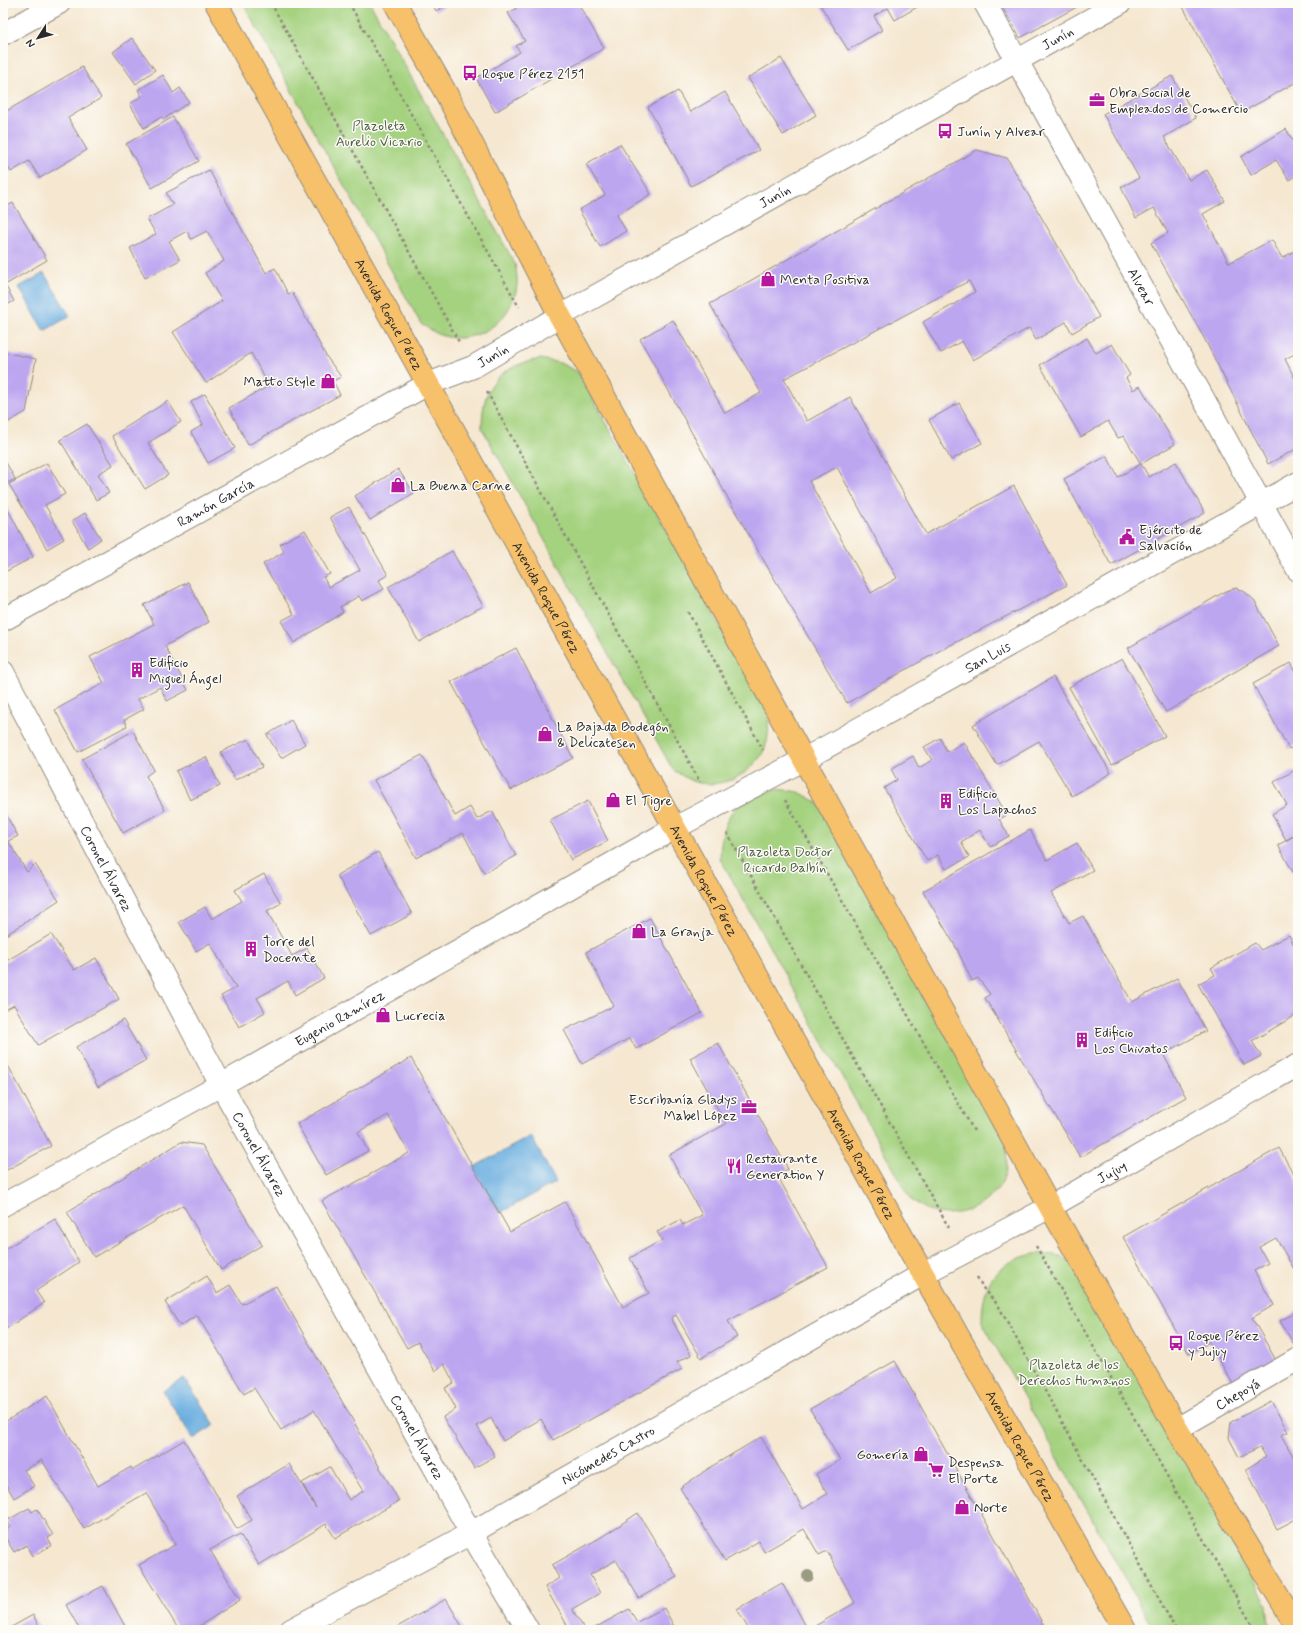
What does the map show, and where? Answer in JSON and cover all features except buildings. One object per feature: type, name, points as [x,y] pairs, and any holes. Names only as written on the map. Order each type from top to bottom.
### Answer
[{"type":"main road","name":"Avenida Roque Pérez","points":[[216,3],[923,1274],[1125,1630]]},
{"type":"main road","points":[[395,3],[447,95],[560,316],[1050,1207],[1177,1429],[1298,1628]]},
{"type":"street","points":[[3,34],[59,3]]},
{"type":"street","name":"Alvear","points":[[985,3],[1298,570]]},
{"type":"street","name":"Junín","points":[[428,384],[474,367],[560,316],[1120,3]]},
{"type":"street","name":"Ramón García","points":[[3,620],[428,384]]},
{"type":"street","name":"San Luis","points":[[675,828],[803,760],[1298,483]]},
{"type":"street","name":"Coronel Álvarez","points":[[3,672],[221,1085],[471,1533],[528,1630]]},
{"type":"street","name":"Eugenio Ramírez","points":[[3,1205],[221,1085],[675,828]]},
{"type":"street","name":"Jujuy","points":[[923,1274],[1050,1207],[1298,1065]]},
{"type":"street","name":"Nicómedes Castro","points":[[291,1630],[471,1533],[923,1274]]},
{"type":"street","name":"Chepoyá","points":[[1177,1429],[1298,1359]]},
{"type":"path","points":[[349,3],[514,299],[534,332]]},
{"type":"path","points":[[684,605],[764,752],[772,777],[975,1133]]},
{"type":"path","points":[[1022,1222],[1255,1630]]},
{"type":"green space","name":"Plazoleta Aurelio Vicario","points":[[243,3],[370,3],[515,264],[517,283],[514,298],[508,310],[500,320],[490,328],[479,334],[453,338],[440,335],[421,324]]},
{"type":"green space","points":[[540,359],[560,363],[578,372],[767,710],[767,742],[757,761],[742,775],[712,784],[692,781],[673,770],[482,428],[485,400],[489,389],[495,380],[513,367],[525,362]]},
{"type":"green space","name":"Plazoleta Doctor Ricardo Balbín","points":[[778,789],[799,792],[817,802],[1005,1140],[1007,1156],[1006,1172],[996,1191],[980,1205],[951,1214],[930,1211],[911,1200],[720,858],[724,830],[728,819],[734,810],[741,803],[751,797],[763,792]]},
{"type":"green space","name":"Plazoleta de los Derechos Humanos","points":[[1040,1253],[1060,1256],[1078,1266],[1267,1604],[1268,1630],[1154,1630],[982,1322],[985,1294],[989,1283],[995,1274],[1013,1261],[1025,1256]]},
{"type":"water","points":[[44,273],[70,316],[44,331],[19,287]]},
{"type":"water","points":[[531,1136],[556,1182],[500,1213],[472,1168]]},
{"type":"water","points":[[184,1378],[215,1425],[193,1439],[163,1391]]},
{"type":"place","name":"Roque Pérez 2151","points":[[470,73]]},
{"type":"place","name":"Obra Social de Empleados de Comercio","points":[[1097,100]]},
{"type":"place","name":"Junín y Alvear","points":[[945,131]]},
{"type":"place","name":"Menta Positiva","points":[[768,279]]},
{"type":"place","name":"Matto Style","points":[[328,381]]},
{"type":"place","name":"La Buena Carne","points":[[398,485]]},
{"type":"place","name":"Ejército de Salvación","points":[[1127,537]]},
{"type":"place","name":"Edificio Miguel Ángel","points":[[137,670]]},
{"type":"place","name":"La Bajada Bodegón & Delicatesen","points":[[545,734]]},
{"type":"place","name":"El Tigre","points":[[613,800]]},
{"type":"place","name":"Edificio Los Lapachos","points":[[946,801]]},
{"type":"place","name":"La Granja","points":[[639,931]]},
{"type":"place","name":"Torre del Docente","points":[[251,949]]},
{"type":"place","name":"Lucrecia","points":[[383,1015]]},
{"type":"place","name":"Edificio Los Chivatos","points":[[1082,1040]]},
{"type":"place","name":"Escribanía Gladys Mabel López","points":[[749,1107]]},
{"type":"place","name":"Restaurante Generation Y","points":[[734,1166]]},
{"type":"place","name":"Roque Pérez y Jujuy","points":[[1176,1343]]},
{"type":"place","name":"Gomería","points":[[921,1454]]},
{"type":"place","name":"Despensa El Porte","points":[[936,1470]]},
{"type":"place","name":"Norte","points":[[962,1507]]}]
